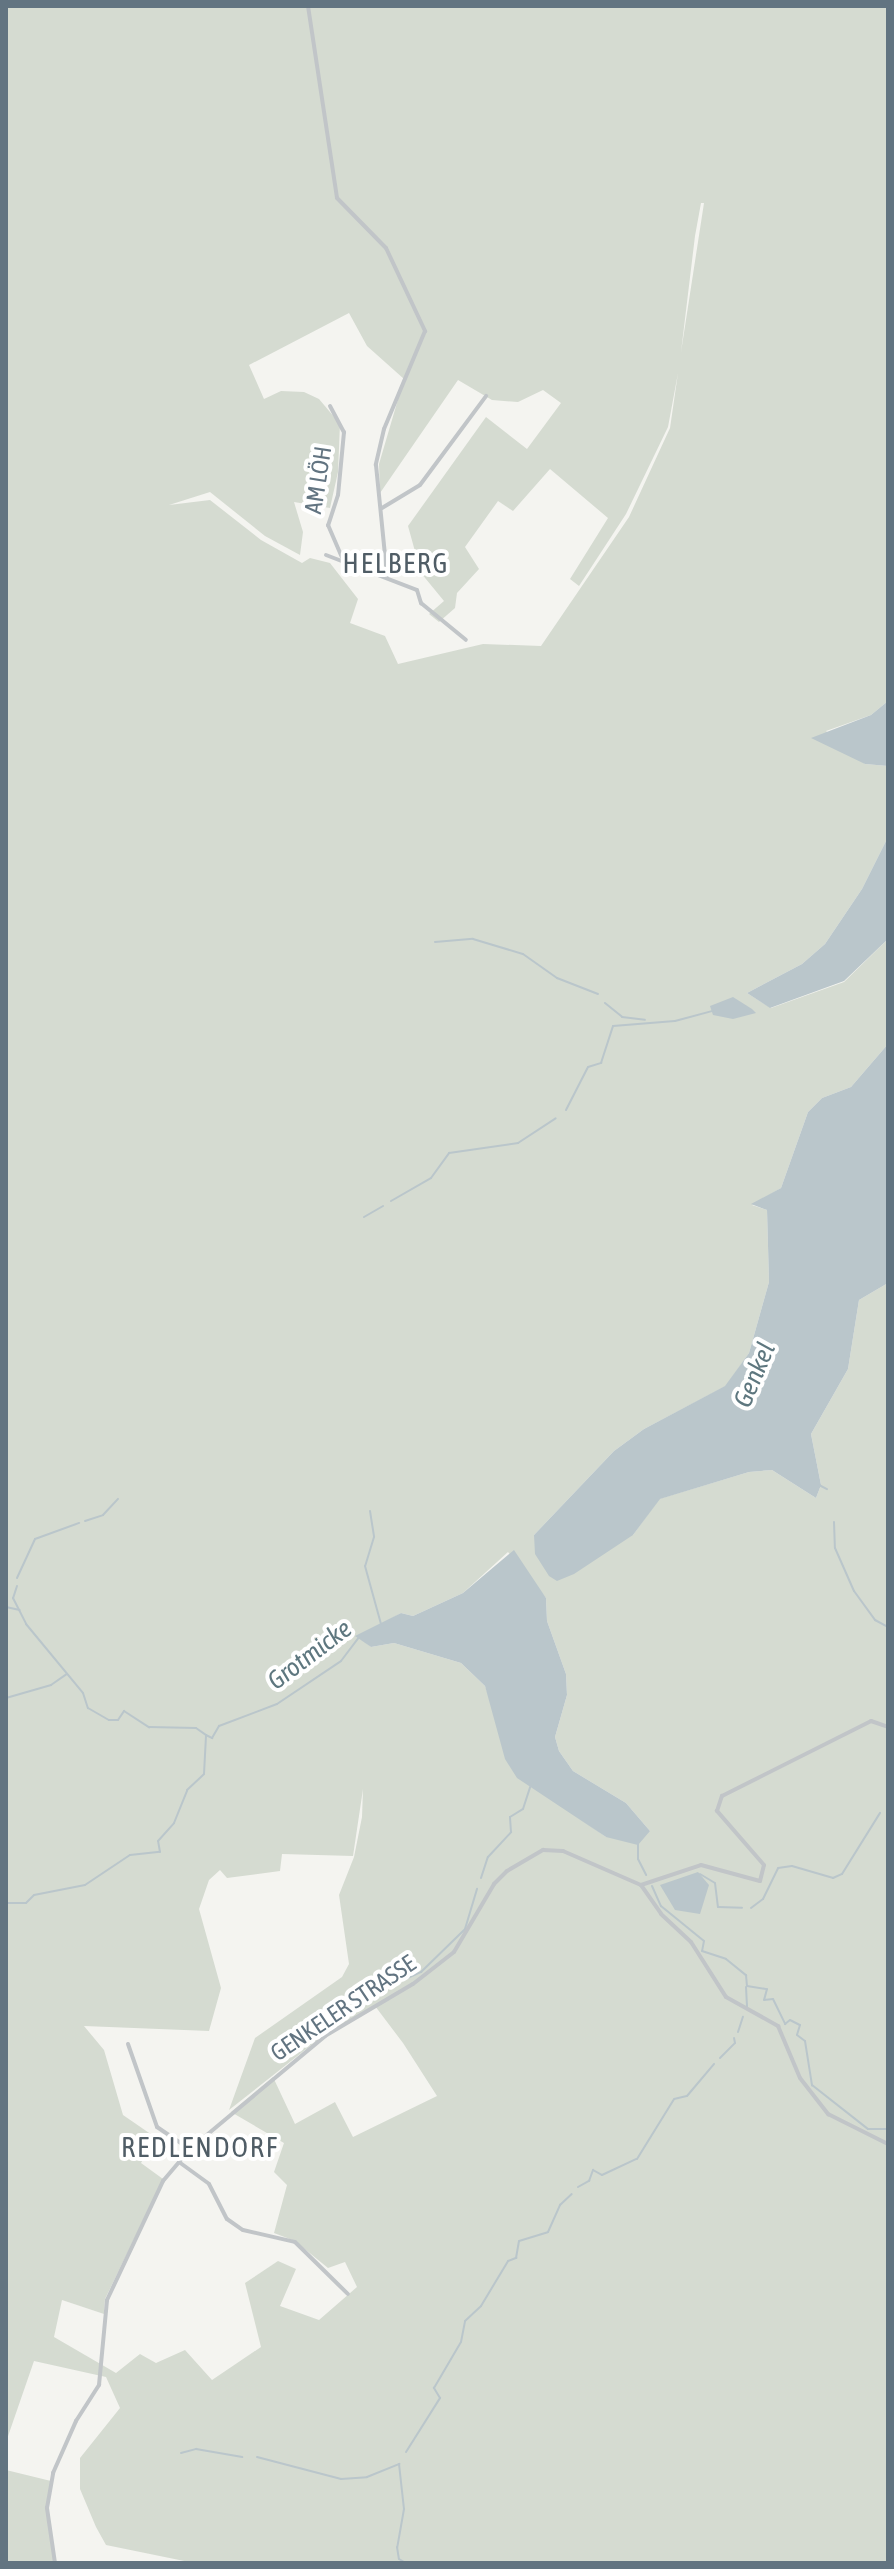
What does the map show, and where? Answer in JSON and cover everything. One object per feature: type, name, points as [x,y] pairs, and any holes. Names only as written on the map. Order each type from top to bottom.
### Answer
[{"type":"street","points":[[308,6],[337,198],[386,248],[425,331],[384,429],[375,482],[382,508],[387,576]]},
{"type":"street","points":[[382,508],[420,485],[486,396]]},
{"type":"street","name":"AM LÖH","points":[[330,406],[344,432],[338,495],[328,525],[344,562]]},
{"type":"street","points":[[326,555],[417,590],[421,603],[466,640]]},
{"type":"street","points":[[888,1727],[871,1721],[722,1796],[717,1811],[764,1865],[760,1881],[701,1865],[641,1885],[661,1914],[691,1942],[726,1997],[778,2026],[807,2091],[828,2114],[888,2144]]},
{"type":"street","name":"GENKELER STRASSE","points":[[55,2563],[47,2508],[53,2473],[76,2421],[99,2385],[114,2283],[163,2181],[190,2149],[325,2036],[413,1984],[454,1952],[494,1884],[507,1871],[543,1850],[563,1851],[641,1885]]},
{"type":"street","points":[[128,2044],[157,2127],[190,2149]]},
{"type":"street","points":[[179,2162],[209,2184],[219,2209],[235,2224],[295,2242],[348,2294]]},
{"type":"shaded area","points":[[6,6],[888,6],[888,701],[871,715],[826,731],[865,764],[888,766],[888,837],[862,889],[825,944],[802,964],[747,993],[771,1008],[844,982],[888,939],[888,1044],[851,1087],[822,1098],[808,1112],[781,1188],[752,1205],[767,1210],[769,1282],[749,1353],[726,1386],[644,1429],[614,1451],[534,1535],[633,1535],[659,1499],[749,1472],[772,1470],[816,1498],[821,1485],[811,1434],[848,1369],[859,1300],[888,1283],[888,2563],[194,2563],[106,2545],[96,2527],[80,2489],[80,2458],[120,2408],[106,2377],[34,2361],[6,2442]],"holes":[[[701,203],[704,203],[681,352]],[[349,313],[367,346],[404,379],[379,464],[380,493],[458,380],[492,400],[518,402],[543,390],[561,403],[527,449],[486,417],[408,526],[421,573],[444,601],[429,614],[439,622],[455,608],[457,593],[479,569],[465,547],[498,501],[513,511],[550,469],[608,518],[570,579],[579,586],[626,514],[668,427],[678,373],[670,428],[629,517],[541,646],[483,644],[398,664],[385,636],[350,623],[358,599],[330,563],[310,558],[302,563],[261,540],[210,500],[169,505],[210,492],[265,536],[300,555],[303,532],[294,502],[330,508],[338,472],[340,424],[319,399],[304,392],[281,391],[264,399],[249,365]],[[508,1552],[546,1598],[547,1621],[566,1674],[567,1695],[555,1737],[559,1751],[573,1771],[626,1803],[650,1831],[606,1837],[545,1794],[494,1711],[485,1686],[461,1663],[394,1643],[371,1647],[359,1637],[401,1613],[413,1616],[463,1593]],[[363,1789],[362,1817],[354,1857],[339,1895],[349,1964],[342,1977],[255,2038],[229,2110],[324,2035],[375,2006],[403,2043],[437,2096],[353,2137],[335,2102],[295,2124],[273,2077],[231,2112],[284,2143],[274,2172],[287,2185],[274,2233],[295,2241],[328,2268],[345,2262],[357,2287],[319,2320],[280,2306],[296,2269],[278,2261],[245,2283],[261,2347],[212,2380],[185,2350],[156,2363],[140,2354],[116,2373],[54,2337],[62,2300],[104,2314],[105,2299],[163,2179],[141,2163],[155,2137],[123,2115],[104,2050],[84,2026],[209,2031],[221,1988],[199,1909],[209,1880],[220,1870],[227,1878],[280,1871],[282,1854],[353,1856]]]},
{"type":"shaded area","points":[[6,2470],[51,2481],[46,2508],[55,2563],[6,2563]]},
{"type":"water","points":[[888,701],[888,766],[865,764],[811,738],[871,715]]},
{"type":"water","points":[[888,837],[888,939],[844,981],[770,1008],[747,993],[802,964],[825,944],[862,889]]},
{"type":"water","points":[[733,997],[756,1013],[733,1019],[713,1015],[710,1006]]},
{"type":"water","points":[[888,1044],[888,1283],[859,1300],[848,1369],[811,1434],[821,1485],[816,1498],[772,1470],[749,1472],[660,1499],[633,1535],[574,1574],[557,1581],[549,1576],[535,1554],[534,1535],[614,1451],[644,1429],[725,1386],[749,1353],[769,1282],[767,1210],[751,1204],[781,1188],[808,1112],[822,1098],[851,1087]]},
{"type":"water","points":[[514,1550],[546,1598],[547,1621],[566,1674],[567,1695],[555,1737],[559,1751],[573,1771],[626,1803],[650,1831],[638,1845],[606,1837],[517,1778],[505,1759],[485,1686],[461,1663],[394,1643],[371,1647],[355,1636],[401,1613],[413,1616],[463,1593]]},
{"type":"water","points":[[698,1872],[709,1885],[700,1914],[675,1910],[660,1885]]},
{"type":"waterway","points":[[435,942],[473,939],[523,954],[557,978],[598,994]]},
{"type":"waterway","points":[[605,1003],[622,1017],[645,1020]]},
{"type":"waterway","points":[[566,1110],[588,1067],[601,1063],[613,1026],[675,1021],[713,1011]]},
{"type":"waterway","points":[[391,1201],[431,1178],[449,1153],[518,1143],[556,1118]]},
{"type":"waterway","points":[[364,1217],[383,1206]]},
{"type":"waterway","points":[[819,1485],[827,1489]]},
{"type":"waterway","points":[[85,1521],[103,1515],[118,1499]]},
{"type":"waterway","points":[[370,1511],[374,1537],[365,1566],[381,1624]]},
{"type":"waterway","points":[[834,1522],[835,1548],[854,1591],[875,1620],[888,1627]]},
{"type":"waterway","points":[[17,1578],[35,1539],[79,1523]]},
{"type":"waterway","points":[[17,1586],[13,1598],[26,1624],[83,1693],[88,1708],[109,1720],[118,1720],[124,1711],[149,1727],[196,1728],[206,1735]]},
{"type":"waterway","points":[[6,1607],[20,1610]]},
{"type":"waterway","name":"Grotmicke","points":[[6,1903],[26,1903],[34,1895],[85,1885],[130,1855],[160,1852],[158,1841],[174,1823],[187,1790],[204,1774],[206,1735],[212,1738],[219,1726],[277,1704],[341,1661],[359,1637]]},
{"type":"waterway","points":[[6,1698],[51,1685],[67,1674]]},
{"type":"waterway","points":[[481,1878],[488,1857],[511,1832],[510,1817],[523,1809],[530,1787]]},
{"type":"waterway","points":[[751,1908],[763,1899],[778,1868],[792,1866],[833,1878],[842,1874],[880,1813]]},
{"type":"waterway","name":"Genkel","points":[[638,1843],[638,1859],[646,1875]]},
{"type":"waterway","points":[[700,1874],[715,1883],[718,1907],[742,1908]]},
{"type":"waterway","name":"Genkel","points":[[652,1886],[661,1906],[704,1941],[702,1951],[726,1959],[746,1975],[747,1986],[767,1989],[764,2000],[773,1999],[785,2024],[790,2020],[800,2025],[797,2035],[805,2041],[812,2085],[868,2129],[888,2129]]},
{"type":"waterway","points":[[403,1980],[421,1972],[465,1929],[477,1889]]},
{"type":"waterway","points":[[746,1987],[747,2007]]},
{"type":"waterway","points":[[738,2032],[743,2017]]},
{"type":"waterway","points":[[720,2058],[735,2043],[734,2038]]},
{"type":"waterway","points":[[578,2187],[589,2181],[593,2170],[602,2175],[637,2159],[674,2099],[687,2096],[714,2064]]},
{"type":"waterway","points":[[406,2452],[440,2398],[434,2388],[461,2342],[465,2321],[481,2306],[508,2261],[516,2258],[519,2241],[548,2232],[560,2205],[572,2194]]},
{"type":"waterway","points":[[181,2453],[196,2449],[242,2457]]},
{"type":"waterway","points":[[257,2457],[341,2479],[367,2477],[399,2464],[404,2509],[397,2547],[399,2559],[406,2563]]},
{"type":"district","name":"HELBERG","points":[[396,563]]},
{"type":"district","name":"REDLENDORF","points":[[200,2147]]}]
